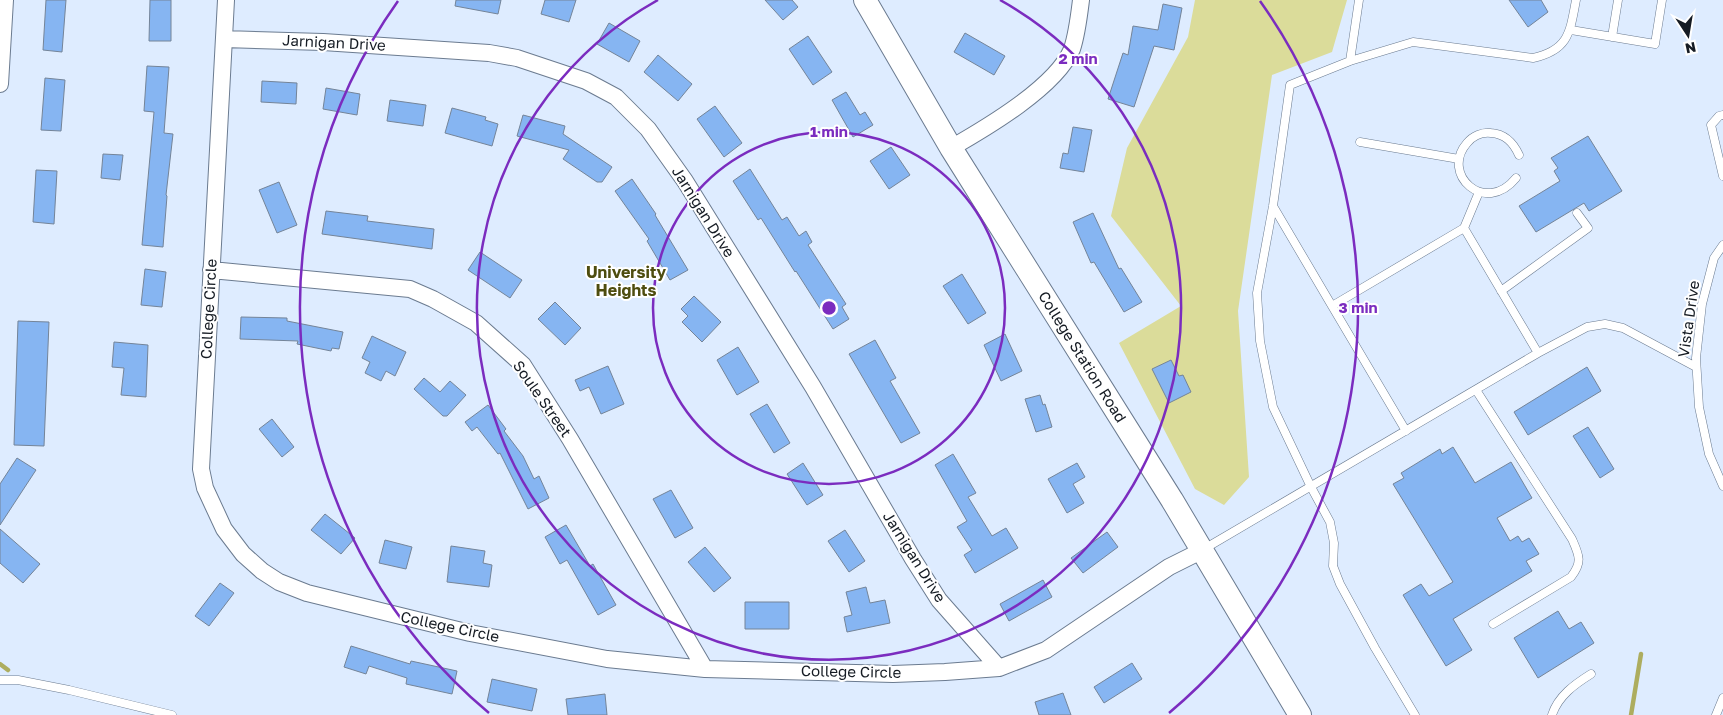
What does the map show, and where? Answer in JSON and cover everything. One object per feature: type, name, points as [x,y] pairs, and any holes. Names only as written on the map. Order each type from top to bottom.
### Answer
[{"type":"main road","name":"College Station Road","points":[[865,0],[951,148],[1203,550],[1300,715]]},
{"type":"street","points":[[0,84],[5,0]]},
{"type":"street","name":"College Circle","points":[[226,0],[210,270],[201,469],[205,488],[224,529],[243,554],[262,571],[279,582],[306,593],[470,633],[607,659],[705,669],[893,674],[999,668],[1046,650],[1169,567],[1203,550]]},
{"type":"street","points":[[951,148],[983,130],[1048,83],[1058,72],[1072,49],[1081,0]]},
{"type":"street","name":"Jarnigan Drive","points":[[224,39],[323,42],[489,53],[517,58],[586,81],[616,97],[648,129],[685,181],[813,387],[913,559],[939,600],[999,668]]},
{"type":"street","name":"Soule Street","points":[[210,270],[410,290],[433,298],[476,323],[523,365],[570,439],[705,669]]},
{"type":"lane","points":[[1350,60],[1359,0]]},
{"type":"lane","points":[[1415,715],[1340,584],[1333,566],[1333,532],[1330,522],[1273,407],[1260,342],[1257,293],[1273,206],[1290,85],[1350,60],[1413,42],[1533,58],[1548,55],[1561,46],[1571,30],[1576,0]]},
{"type":"lane","points":[[1612,37],[1618,0]]},
{"type":"lane","points":[[1571,30],[1655,44],[1662,0]]},
{"type":"lane","points":[[1723,115],[1719,116],[1711,125],[1723,176]]},
{"type":"lane","points":[[1516,178],[1510,186],[1500,192],[1490,194],[1479,192],[1470,187],[1464,180],[1459,170],[1459,160],[1462,149],[1468,141],[1477,135],[1486,133],[1497,133],[1507,138],[1515,145],[1519,155]]},
{"type":"lane","points":[[1360,142],[1459,160]]},
{"type":"lane","points":[[1332,306],[1464,228],[1479,192]]},
{"type":"lane","points":[[1273,206],[1406,431]]},
{"type":"lane","points":[[1501,291],[1588,228],[1577,214]]},
{"type":"lane","points":[[1464,228],[1538,353]]},
{"type":"lane","name":"Vista Drive","points":[[1723,245],[1714,258],[1702,304],[1696,358],[1699,407],[1709,454],[1723,486]]},
{"type":"lane","points":[[1203,550],[1587,326],[1605,324],[1623,328],[1696,367]]},
{"type":"lane","points":[[1476,390],[1572,539],[1579,554],[1578,568],[1571,577],[1492,624]]},
{"type":"lane","points":[[1552,715],[1555,705],[1563,696],[1578,682],[1591,674]]},
{"type":"lane","points":[[0,680],[18,680],[69,690],[172,715]]},
{"type":"lane","points":[[1716,715],[1723,698]]},
{"type":"green space","points":[[1195,0],[1347,0],[1332,52],[1272,75],[1238,311],[1249,477],[1224,505],[1195,489],[1119,343],[1181,306],[1111,216],[1127,148],[1188,37]]},
{"type":"building","points":[[46,0],[66,0],[62,52],[43,50]]},
{"type":"building","points":[[150,0],[171,0],[171,41],[149,41]]},
{"type":"building","points":[[456,0],[501,0],[498,14],[455,6]]},
{"type":"building","points":[[545,0],[576,0],[569,22],[541,14]]},
{"type":"building","points":[[765,0],[792,0],[798,7],[783,20]]},
{"type":"building","points":[[1509,0],[1541,0],[1548,12],[1528,27]]},
{"type":"building","points":[[1163,4],[1182,8],[1174,50],[1154,46],[1134,107],[1108,99],[1123,53],[1128,55],[1133,26],[1158,30]]},
{"type":"building","points":[[609,23],[640,41],[629,62],[597,44]]},
{"type":"building","points":[[965,33],[1005,56],[994,75],[954,52]]},
{"type":"building","points":[[808,36],[832,72],[813,85],[789,49]]},
{"type":"building","points":[[658,55],[692,84],[678,101],[644,72]]},
{"type":"building","points":[[147,66],[169,67],[164,133],[173,134],[166,195],[163,247],[142,245],[154,112],[144,111]]},
{"type":"building","points":[[45,78],[65,80],[61,131],[41,130]]},
{"type":"building","points":[[262,81],[297,83],[296,104],[261,102]]},
{"type":"building","points":[[326,88],[360,94],[357,115],[323,109]]},
{"type":"building","points":[[846,92],[860,115],[865,112],[873,125],[853,137],[832,100]]},
{"type":"building","points":[[390,100],[426,105],[423,126],[387,121]]},
{"type":"building","points":[[715,106],[742,143],[724,157],[697,119]]},
{"type":"building","points":[[452,108],[486,117],[485,120],[498,124],[492,146],[445,133]]},
{"type":"building","points":[[523,115],[565,126],[563,134],[612,167],[602,182],[597,182],[563,159],[569,150],[517,136]]},
{"type":"building","points":[[1073,127],[1092,130],[1084,172],[1060,168],[1063,153],[1068,154]]},
{"type":"building","points":[[1588,136],[1622,191],[1589,211],[1584,203],[1536,232],[1519,206],[1560,181],[1554,171],[1558,168],[1551,158]]},
{"type":"building","points":[[891,147],[910,175],[889,189],[870,161]]},
{"type":"building","points":[[103,154],[123,155],[120,180],[101,178]]},
{"type":"building","points":[[750,169],[782,220],[787,217],[799,236],[806,231],[812,242],[808,245],[846,304],[842,307],[849,319],[833,329],[761,218],[758,220],[733,181]]},
{"type":"building","points":[[36,170],[57,171],[54,224],[33,222]]},
{"type":"building","points":[[632,179],[656,214],[688,270],[670,280],[647,241],[649,239],[615,191]]},
{"type":"building","points":[[279,182],[297,225],[277,233],[259,190]]},
{"type":"building","points":[[326,211],[368,216],[367,221],[434,229],[432,249],[322,234]]},
{"type":"building","points":[[1093,213],[1119,269],[1121,268],[1142,302],[1124,312],[1094,262],[1091,263],[1073,222]]},
{"type":"building","points":[[480,252],[522,280],[510,298],[468,270]]},
{"type":"building","points":[[145,269],[166,272],[162,307],[141,305]]},
{"type":"building","points":[[962,274],[986,313],[968,324],[943,286]]},
{"type":"building","points":[[694,296],[721,322],[702,342],[682,322],[688,316],[681,309]]},
{"type":"building","points":[[555,302],[581,328],[565,345],[538,319]]},
{"type":"building","points":[[241,317],[287,318],[287,321],[343,332],[339,349],[332,348],[331,351],[297,344],[298,341],[240,339]]},
{"type":"building","points":[[18,321],[49,322],[44,446],[14,445]]},
{"type":"building","points":[[1005,334],[1022,371],[1001,381],[984,345]]},
{"type":"building","points":[[372,336],[406,352],[395,376],[386,371],[381,381],[365,373],[370,362],[362,358]]},
{"type":"building","points":[[875,340],[896,378],[890,381],[920,433],[901,443],[849,354]]},
{"type":"building","points":[[114,342],[148,345],[146,397],[121,395],[124,368],[112,367]]},
{"type":"building","points":[[738,347],[759,382],[737,395],[717,360]]},
{"type":"building","points":[[1171,360],[1179,376],[1183,375],[1191,392],[1169,403],[1152,369]]},
{"type":"building","points":[[608,366],[624,404],[601,414],[589,387],[580,391],[575,380]]},
{"type":"building","points":[[1587,367],[1601,391],[1528,435],[1514,412]]},
{"type":"building","points":[[424,378],[440,392],[450,381],[466,395],[447,416],[443,416],[414,389]]},
{"type":"building","points":[[1040,395],[1043,405],[1045,404],[1052,427],[1036,432],[1025,399]]},
{"type":"building","points":[[767,404],[790,443],[774,453],[750,414]]},
{"type":"building","points":[[488,405],[506,429],[504,431],[523,456],[534,479],[539,476],[549,498],[528,509],[500,453],[498,454],[477,427],[472,431],[465,422]]},
{"type":"building","points":[[272,419],[294,447],[282,457],[259,429]]},
{"type":"building","points":[[1588,427],[1614,469],[1600,478],[1573,436]]},
{"type":"building","points":[[1453,447],[1475,483],[1511,462],[1532,498],[1497,518],[1510,541],[1518,536],[1522,542],[1529,538],[1539,554],[1526,561],[1532,571],[1453,619],[1472,650],[1446,666],[1403,595],[1421,584],[1429,596],[1453,582],[1393,484],[1404,478],[1401,473],[1440,449],[1442,454]]},
{"type":"building","points":[[953,454],[976,493],[968,497],[992,536],[1006,528],[1018,548],[975,573],[964,555],[972,550],[957,527],[967,521],[935,465]]},
{"type":"building","points":[[17,458],[36,470],[0,525],[0,484]]},
{"type":"building","points":[[803,463],[823,495],[807,505],[787,474]]},
{"type":"building","points":[[1077,463],[1085,477],[1073,484],[1084,503],[1067,513],[1048,479]]},
{"type":"building","points":[[671,490],[693,528],[675,538],[653,499]]},
{"type":"building","points":[[325,514],[355,538],[341,554],[311,530]]},
{"type":"building","points":[[566,525],[590,566],[593,564],[616,605],[598,615],[567,560],[560,564],[545,537]]},
{"type":"building","points":[[0,529],[40,564],[23,583],[0,563]]},
{"type":"building","points":[[845,530],[865,561],[849,572],[828,541]]},
{"type":"building","points":[[1107,532],[1118,547],[1083,573],[1071,558]]},
{"type":"building","points":[[385,540],[412,547],[406,569],[379,563]]},
{"type":"building","points":[[451,546],[485,551],[483,563],[492,565],[489,587],[447,582]]},
{"type":"building","points":[[705,547],[731,578],[714,592],[688,562]]},
{"type":"building","points":[[1043,580],[1052,597],[1009,621],[1000,604]]},
{"type":"building","points":[[220,583],[234,593],[209,626],[195,616]]},
{"type":"building","points":[[866,587],[870,603],[885,600],[890,623],[847,632],[844,617],[852,615],[846,592]]},
{"type":"building","points":[[745,602],[789,602],[789,629],[745,629]]},
{"type":"building","points":[[1558,611],[1569,629],[1581,622],[1594,643],[1538,678],[1514,638]]},
{"type":"building","points":[[351,646],[410,664],[411,661],[457,671],[452,694],[406,684],[407,678],[369,666],[366,674],[344,667]]},
{"type":"building","points":[[1132,663],[1142,679],[1104,703],[1094,687]]},
{"type":"building","points":[[492,679],[537,689],[532,711],[487,702]]},
{"type":"building","points":[[1063,693],[1071,715],[1039,715],[1035,702]]},
{"type":"building","points":[[605,694],[607,715],[568,715],[566,699]]},
{"type":"waterway","points":[[1631,715],[1641,654]]},
{"type":"waterway","points":[[0,664],[8,670]]},
{"type":"district","name":"University Heights","points":[[626,281]]}]
